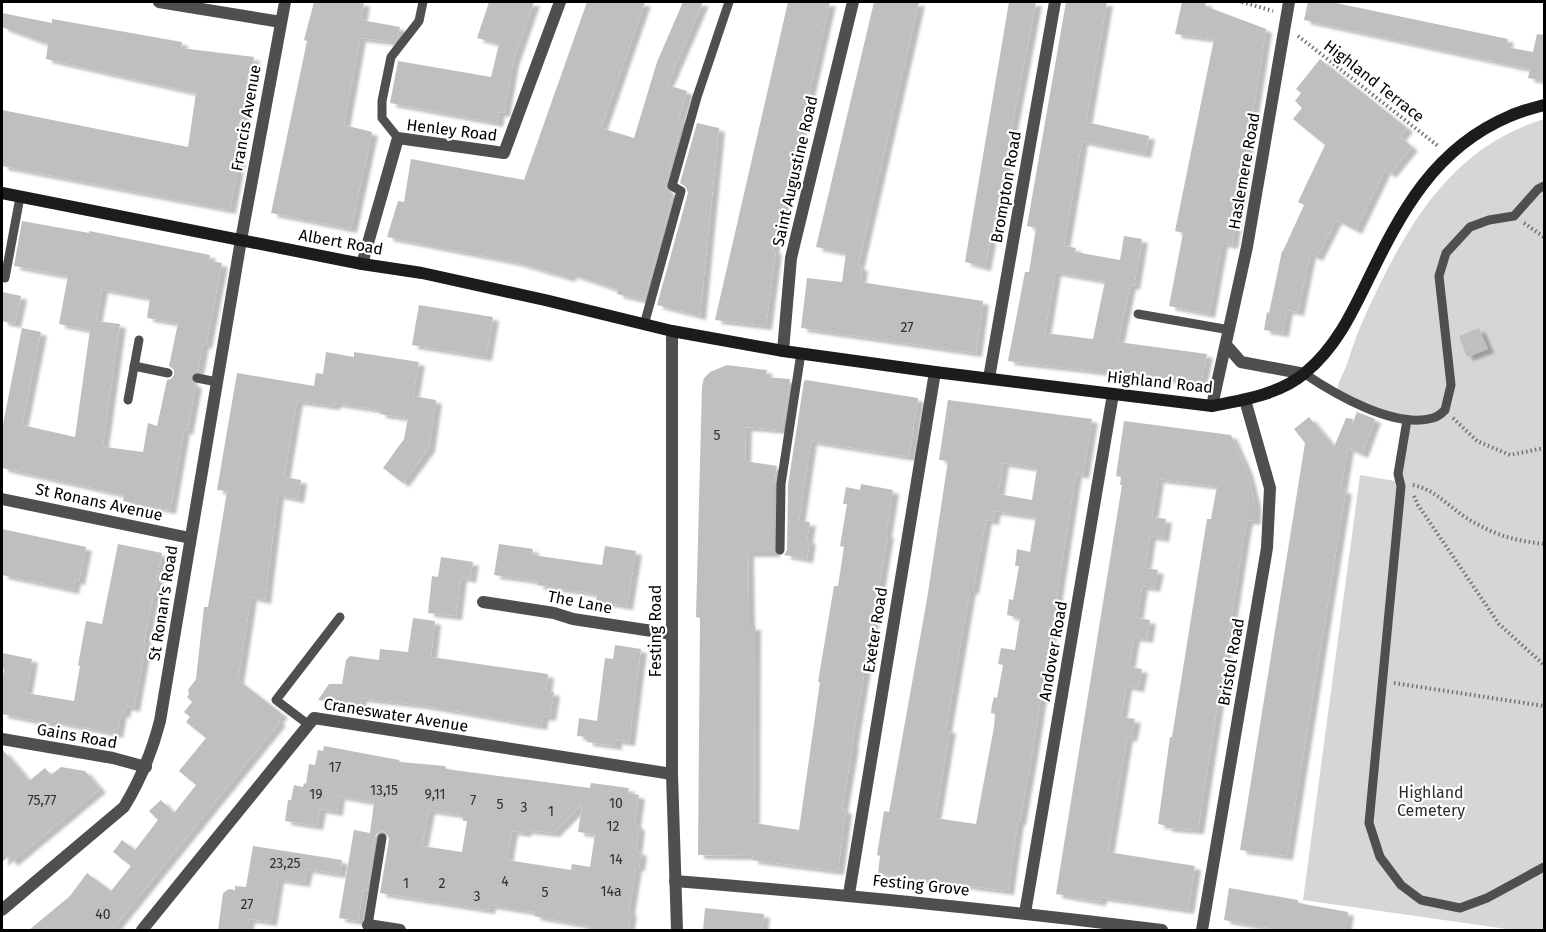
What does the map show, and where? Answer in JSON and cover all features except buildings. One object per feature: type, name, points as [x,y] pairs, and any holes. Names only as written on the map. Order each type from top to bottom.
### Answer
[{"type":"main road","name":"Highland Road","points":[[672,331],[783,351],[934,372],[1212,406],[1245,400],[1282,387],[1305,374],[1332,346],[1352,311],[1394,225],[1427,177],[1448,154],[1480,131],[1510,116],[1545,105]]},
{"type":"main road","name":"Albert Road","points":[[2,193],[444,278],[605,313],[672,331]]},
{"type":"street","points":[[159,2],[281,22]]},
{"type":"street","name":"Francis Avenue","points":[[241,240],[285,2]]},
{"type":"street","name":"Henley Road","points":[[362,264],[399,138],[504,153],[560,2]]},
{"type":"street","name":"Saint Augustine Road","points":[[783,351],[791,258],[853,2]]},
{"type":"street","name":"Brompton Road","points":[[989,378],[1055,2]]},
{"type":"street","name":"Haslemere Road","points":[[1212,406],[1227,346],[1270,121],[1289,2]]},
{"type":"street","name":"St Ronan's Road","points":[[2,910],[124,807],[153,749],[160,721],[241,240]]},
{"type":"street","name":"Festing Road","points":[[672,331],[672,774],[677,930]]},
{"type":"street","points":[[1227,346],[1241,362],[1305,374]]},
{"type":"street","name":"Exeter Road","points":[[849,894],[934,372]]},
{"type":"street","name":"Andover Road","points":[[1025,913],[1113,394]]},
{"type":"street","name":"Bristol Road","points":[[1202,930],[1267,548],[1270,488],[1245,400]]},
{"type":"street","name":"St Ronans Avenue","points":[[2,499],[190,538]]},
{"type":"street","name":"The Lane","points":[[483,602],[672,634]]},
{"type":"street","name":"Craneswater Avenue","points":[[142,930],[314,718],[672,774]]},
{"type":"street","name":"Gains Road","points":[[2,740],[113,758],[146,767]]},
{"type":"street","name":"Festing Grove","points":[[675,881],[849,894],[1162,930]]},
{"type":"street","points":[[368,925],[400,930]]},
{"type":"lane","points":[[399,138],[382,118],[382,101],[391,57],[419,21],[423,2]]},
{"type":"lane","points":[[644,325],[681,191],[672,186],[697,97],[729,2]]},
{"type":"lane","points":[[1305,374],[1334,393],[1366,408],[1407,420],[1434,418],[1445,410],[1451,385],[1439,276],[1446,253],[1470,227],[1489,220],[1514,216],[1538,189],[1545,186]]},
{"type":"lane","points":[[5,278],[20,197]]},
{"type":"lane","points":[[1138,314],[1230,330]]},
{"type":"lane","points":[[128,400],[139,340]]},
{"type":"lane","points":[[780,550],[781,484],[801,353]]},
{"type":"lane","points":[[134,366],[168,373]]},
{"type":"lane","points":[[197,378],[217,382]]},
{"type":"lane","points":[[1407,420],[1398,474],[1401,486],[1369,823],[1380,857],[1401,885],[1421,900],[1460,908],[1487,898],[1545,867]]},
{"type":"lane","points":[[309,725],[276,700],[340,617]]},
{"type":"lane","points":[[368,925],[382,838]]},
{"type":"path","points":[[1242,2],[1286,21]]},
{"type":"path","name":"Highland Terrace","points":[[1286,21],[1448,154]]},
{"type":"path","points":[[1514,216],[1545,237]]},
{"type":"path","points":[[1445,410],[1477,441],[1510,455],[1545,448]]},
{"type":"path","points":[[1545,544],[1512,540],[1476,524],[1426,488],[1409,485],[1418,504],[1498,624],[1545,664]]},
{"type":"path","points":[[1383,681],[1545,706]]},
{"type":"green space","name":"Highland Cemetery","points":[[1544,119],[1544,930],[1514,930],[1303,900],[1360,475],[1395,481],[1403,424],[1337,394],[1339,383],[1361,324],[1395,254],[1433,197],[1455,172],[1481,151],[1510,133]]}]
